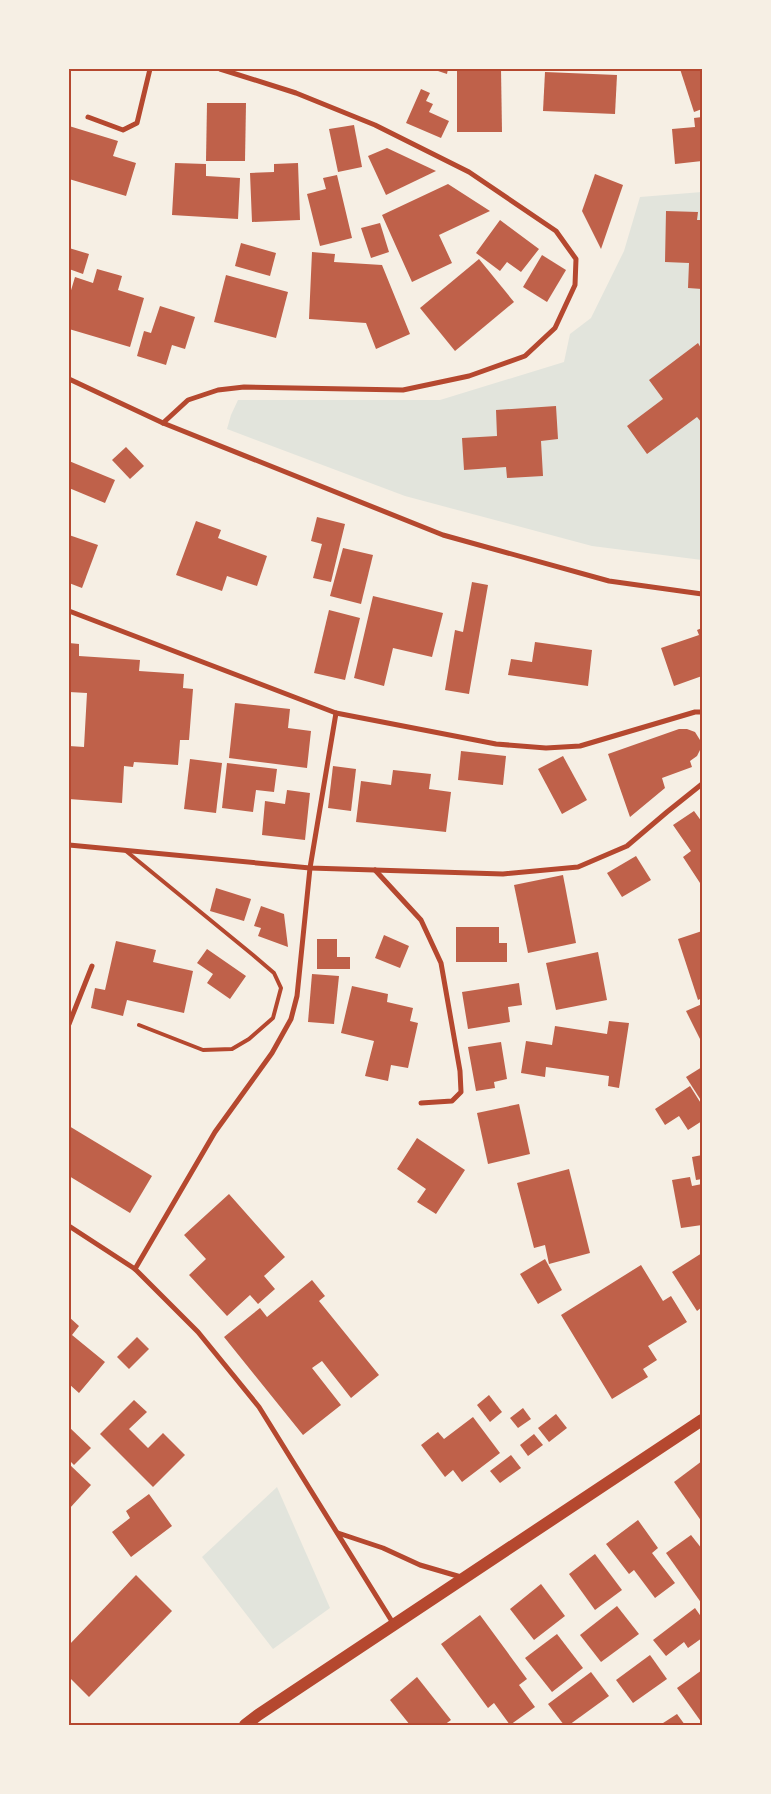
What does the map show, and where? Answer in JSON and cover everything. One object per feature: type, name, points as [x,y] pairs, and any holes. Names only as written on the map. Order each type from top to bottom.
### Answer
[{"type":"main road","points":[[245,1725],[393,1624],[702,1420]]},
{"type":"street","points":[[88,118],[123,130],[137,123],[150,69]]},
{"type":"street","points":[[163,423],[188,400],[218,390],[244,387],[403,390],[469,376],[525,356],[555,328],[575,286],[576,259],[556,231],[468,172],[375,124],[296,93],[220,69]]},
{"type":"street","points":[[69,379],[163,423],[443,535],[609,581],[702,594]]},
{"type":"street","points":[[69,611],[336,713],[496,744],[546,748],[580,746],[695,712],[702,712]]},
{"type":"street","points":[[135,1269],[215,1132],[272,1053],[291,1019],[297,996],[310,868],[336,713]]},
{"type":"street","points":[[69,845],[310,868],[503,874],[578,867],[627,846],[702,784]]},
{"type":"street","points":[[375,870],[421,920],[441,963],[460,1071],[461,1092],[452,1101],[421,1103]]},
{"type":"street","points":[[69,1024],[92,966]]},
{"type":"street","points":[[69,1226],[135,1269],[198,1332],[259,1407],[393,1624]]},
{"type":"street","points":[[337,1532],[383,1548],[420,1565],[463,1578]]},
{"type":"lane","points":[[126,851],[254,954],[274,973],[281,988],[273,1018],[249,1040],[232,1049],[203,1050],[139,1025]]},
{"type":"shaded area","points":[[702,192],[702,560],[592,546],[405,496],[227,429],[238,400],[440,400],[564,362],[570,334],[591,318],[624,251],[640,197]]},
{"type":"shaded area","points":[[277,1487],[330,1608],[273,1649],[202,1557]]},
{"type":"building","points":[[432,69],[448,69],[447,74]]},
{"type":"building","points":[[457,69],[501,69],[502,132],[457,132]]},
{"type":"building","points":[[680,69],[702,69],[702,109],[694,112]]},
{"type":"building","points":[[545,72],[617,75],[615,114],[543,111]]},
{"type":"building","points":[[421,89],[430,93],[426,101],[433,104],[429,112],[449,121],[441,138],[406,123]]},
{"type":"building","points":[[207,103],[246,103],[245,161],[206,161]]},
{"type":"building","points":[[702,117],[702,161],[675,164],[672,129],[695,127],[694,118]]},
{"type":"building","points":[[354,125],[362,167],[338,172],[329,129]]},
{"type":"building","points":[[69,126],[118,141],[113,156],[136,163],[126,196],[69,179]]},
{"type":"building","points":[[387,148],[436,171],[386,195],[368,156]]},
{"type":"building","points":[[175,163],[206,164],[206,176],[240,178],[238,219],[172,215]]},
{"type":"building","points":[[298,163],[300,220],[252,222],[250,173],[274,172],[274,164]]},
{"type":"building","points":[[595,174],[623,185],[601,249],[582,211]]},
{"type":"building","points":[[337,175],[352,238],[320,246],[307,194],[326,189],[323,178]]},
{"type":"building","points":[[448,184],[490,211],[439,235],[452,263],[412,282],[382,215]]},
{"type":"building","points":[[666,211],[698,212],[697,220],[702,220],[702,289],[688,288],[689,263],[665,262]]},
{"type":"building","points":[[500,220],[539,249],[521,272],[507,262],[500,271],[476,253]]},
{"type":"building","points":[[380,223],[389,252],[371,258],[361,228]]},
{"type":"building","points":[[241,243],[276,253],[270,276],[235,266]]},
{"type":"building","points":[[69,248],[89,254],[83,274],[69,269]]},
{"type":"building","points":[[312,252],[335,254],[334,262],[382,265],[410,334],[376,349],[366,323],[309,319]]},
{"type":"building","points":[[542,255],[566,270],[547,302],[523,287]]},
{"type":"building","points":[[479,259],[514,302],[455,351],[420,308]]},
{"type":"building","points":[[97,269],[122,276],[118,290],[144,298],[130,347],[69,329],[69,297],[75,277],[93,283]]},
{"type":"building","points":[[226,275],[288,292],[276,338],[214,322]]},
{"type":"building","points":[[160,306],[195,317],[185,349],[172,345],[166,365],[137,356],[144,331],[151,333]]},
{"type":"building","points":[[698,343],[702,350],[702,423],[697,417],[647,454],[627,426],[663,399],[649,380]]},
{"type":"building","points":[[556,406],[558,439],[541,441],[543,476],[507,478],[506,467],[464,470],[462,438],[497,436],[496,410]]},
{"type":"building","points":[[126,447],[144,466],[130,479],[112,460]]},
{"type":"building","points":[[69,461],[115,480],[105,503],[69,488]]},
{"type":"building","points":[[317,517],[345,524],[331,582],[313,578],[322,544],[311,541]]},
{"type":"building","points":[[196,521],[221,530],[218,538],[267,556],[257,586],[227,576],[222,591],[176,575]]},
{"type":"building","points":[[69,535],[98,545],[82,588],[69,583]]},
{"type":"building","points":[[343,548],[373,555],[361,604],[330,596]]},
{"type":"building","points":[[472,582],[488,585],[469,694],[445,690],[455,630],[463,632]]},
{"type":"building","points":[[373,596],[443,613],[432,657],[393,648],[384,686],[354,678]]},
{"type":"building","points":[[329,610],[360,618],[345,680],[314,673]]},
{"type":"building","points":[[702,628],[702,676],[674,686],[661,648],[699,635],[697,630]]},
{"type":"building","points":[[535,642],[592,650],[588,686],[508,675],[511,659],[532,662]]},
{"type":"building","points":[[69,643],[79,644],[79,656],[140,660],[139,671],[184,674],[183,688],[193,689],[189,740],[180,740],[178,765],[134,762],[133,767],[124,766],[122,803],[69,799],[69,746],[84,747],[87,693],[69,692]]},
{"type":"building","points":[[235,703],[290,709],[288,728],[311,731],[307,768],[229,758]]},
{"type":"building","points":[[679,729],[695,732],[700,740],[701,748],[697,756],[690,761],[692,767],[662,778],[665,788],[630,817],[608,754]]},
{"type":"building","points":[[461,751],[506,756],[503,785],[458,780]]},
{"type":"building","points":[[563,756],[587,800],[562,814],[538,769]]},
{"type":"building","points":[[190,759],[222,763],[216,813],[184,809]]},
{"type":"building","points":[[227,763],[277,769],[274,792],[256,790],[253,812],[222,808]]},
{"type":"building","points":[[333,766],[356,769],[351,811],[328,808]]},
{"type":"building","points":[[393,770],[431,774],[429,789],[451,792],[446,832],[356,822],[361,781],[391,785]]},
{"type":"building","points":[[287,790],[310,793],[305,840],[262,835],[265,801],[285,804]]},
{"type":"building","points":[[694,811],[702,822],[702,881],[700,883],[683,857],[691,851],[673,825]]},
{"type":"building","points":[[636,856],[651,880],[622,897],[607,873]]},
{"type":"building","points":[[563,875],[576,943],[528,953],[514,885]]},
{"type":"building","points":[[216,888],[251,899],[244,921],[210,911]]},
{"type":"building","points":[[261,906],[284,914],[288,947],[258,936],[261,928],[254,926]]},
{"type":"building","points":[[456,927],[499,927],[499,943],[507,943],[507,962],[456,962]]},
{"type":"building","points":[[702,931],[702,998],[698,1000],[678,939]]},
{"type":"building","points":[[384,935],[409,946],[400,968],[375,958]]},
{"type":"building","points":[[317,939],[337,939],[337,957],[350,957],[350,969],[317,969]]},
{"type":"building","points":[[116,941],[156,950],[153,962],[193,971],[184,1013],[127,1000],[123,1016],[91,1008],[95,988],[105,990]]},
{"type":"building","points":[[207,949],[246,976],[230,999],[207,983],[213,974],[197,963]]},
{"type":"building","points":[[598,952],[607,1000],[556,1010],[546,963]]},
{"type":"building","points":[[312,974],[339,976],[334,1024],[308,1022]]},
{"type":"building","points":[[519,983],[522,1005],[508,1007],[510,1022],[468,1029],[462,992]]},
{"type":"building","points":[[352,986],[388,994],[387,1002],[413,1008],[410,1021],[418,1023],[408,1068],[391,1065],[388,1081],[365,1076],[374,1041],[341,1033]]},
{"type":"building","points":[[702,1004],[702,1043],[686,1011]]},
{"type":"building","points":[[609,1021],[629,1023],[619,1088],[608,1086],[609,1076],[546,1067],[545,1077],[521,1073],[526,1041],[552,1045],[555,1026],[607,1034]]},
{"type":"building","points":[[501,1042],[507,1079],[494,1082],[495,1088],[476,1091],[468,1047]]},
{"type":"building","points":[[702,1067],[702,1102],[686,1077]]},
{"type":"building","points":[[690,1086],[702,1105],[702,1121],[688,1130],[679,1116],[665,1125],[655,1109]]},
{"type":"building","points":[[519,1104],[530,1154],[488,1164],[477,1113]]},
{"type":"building","points":[[69,1126],[152,1176],[130,1213],[69,1176]]},
{"type":"building","points":[[417,1138],[465,1170],[436,1214],[417,1202],[426,1189],[397,1169]]},
{"type":"building","points":[[702,1155],[702,1179],[696,1180],[692,1157]]},
{"type":"building","points":[[569,1169],[590,1253],[549,1264],[545,1245],[534,1248],[517,1183]]},
{"type":"building","points":[[690,1177],[692,1186],[702,1184],[702,1225],[681,1228],[672,1180]]},
{"type":"building","points":[[229,1194],[285,1257],[264,1276],[275,1289],[258,1304],[250,1295],[227,1316],[189,1275],[206,1259],[184,1235]]},
{"type":"building","points":[[702,1253],[702,1307],[697,1311],[672,1272]]},
{"type":"building","points":[[545,1259],[562,1290],[538,1304],[520,1274]]},
{"type":"building","points":[[641,1265],[663,1301],[671,1296],[687,1322],[648,1346],[657,1360],[643,1369],[648,1377],[612,1399],[561,1315]]},
{"type":"building","points":[[312,1280],[325,1296],[319,1301],[379,1375],[351,1398],[322,1361],[312,1368],[341,1405],[303,1435],[224,1337],[260,1308],[267,1317]]},
{"type":"building","points":[[69,1317],[79,1326],[72,1335],[105,1362],[79,1393],[69,1384]]},
{"type":"building","points":[[137,1337],[149,1349],[129,1369],[117,1357]]},
{"type":"building","points":[[489,1395],[502,1412],[490,1422],[477,1405]]},
{"type":"building","points":[[134,1400],[147,1412],[129,1429],[148,1448],[163,1433],[185,1455],[153,1487],[100,1434]]},
{"type":"building","points":[[523,1408],[531,1419],[518,1428],[510,1418]]},
{"type":"building","points":[[556,1414],[567,1428],[549,1442],[538,1428]]},
{"type":"building","points":[[473,1417],[500,1453],[462,1482],[453,1470],[445,1477],[421,1445],[438,1432],[444,1439]]},
{"type":"building","points":[[69,1427],[91,1448],[74,1465],[69,1460]]},
{"type":"building","points":[[534,1434],[543,1445],[528,1456],[520,1445]]},
{"type":"building","points":[[511,1455],[521,1468],[500,1483],[490,1471]]},
{"type":"building","points":[[702,1461],[702,1522],[674,1482]]},
{"type":"building","points":[[69,1464],[91,1485],[69,1509]]},
{"type":"building","points":[[149,1494],[172,1526],[131,1557],[112,1532],[130,1518],[126,1511]]},
{"type":"building","points":[[638,1520],[658,1548],[652,1553],[675,1583],[655,1598],[634,1570],[629,1574],[606,1544]]},
{"type":"building","points":[[691,1535],[702,1549],[702,1604],[666,1553]]},
{"type":"building","points":[[595,1554],[622,1590],[595,1610],[569,1574]]},
{"type":"building","points":[[136,1575],[172,1611],[89,1697],[69,1677],[69,1645]]},
{"type":"building","points":[[541,1584],[565,1616],[534,1640],[510,1609]]},
{"type":"building","points":[[617,1606],[639,1634],[601,1662],[580,1635]]},
{"type":"building","points":[[695,1608],[702,1618],[702,1638],[688,1648],[684,1642],[666,1656],[653,1640]]},
{"type":"building","points":[[480,1615],[527,1679],[519,1685],[535,1707],[510,1725],[494,1703],[488,1708],[441,1644]]},
{"type":"building","points":[[557,1634],[583,1668],[552,1692],[525,1658]]},
{"type":"building","points":[[650,1655],[667,1679],[633,1703],[616,1680]]},
{"type":"building","points":[[702,1670],[702,1723],[677,1688]]},
{"type":"building","points":[[591,1672],[609,1696],[569,1725],[564,1725],[548,1704]]},
{"type":"building","points":[[417,1677],[451,1720],[444,1725],[410,1725],[390,1700]]},
{"type":"building","points":[[677,1714],[685,1725],[660,1725]]}]
